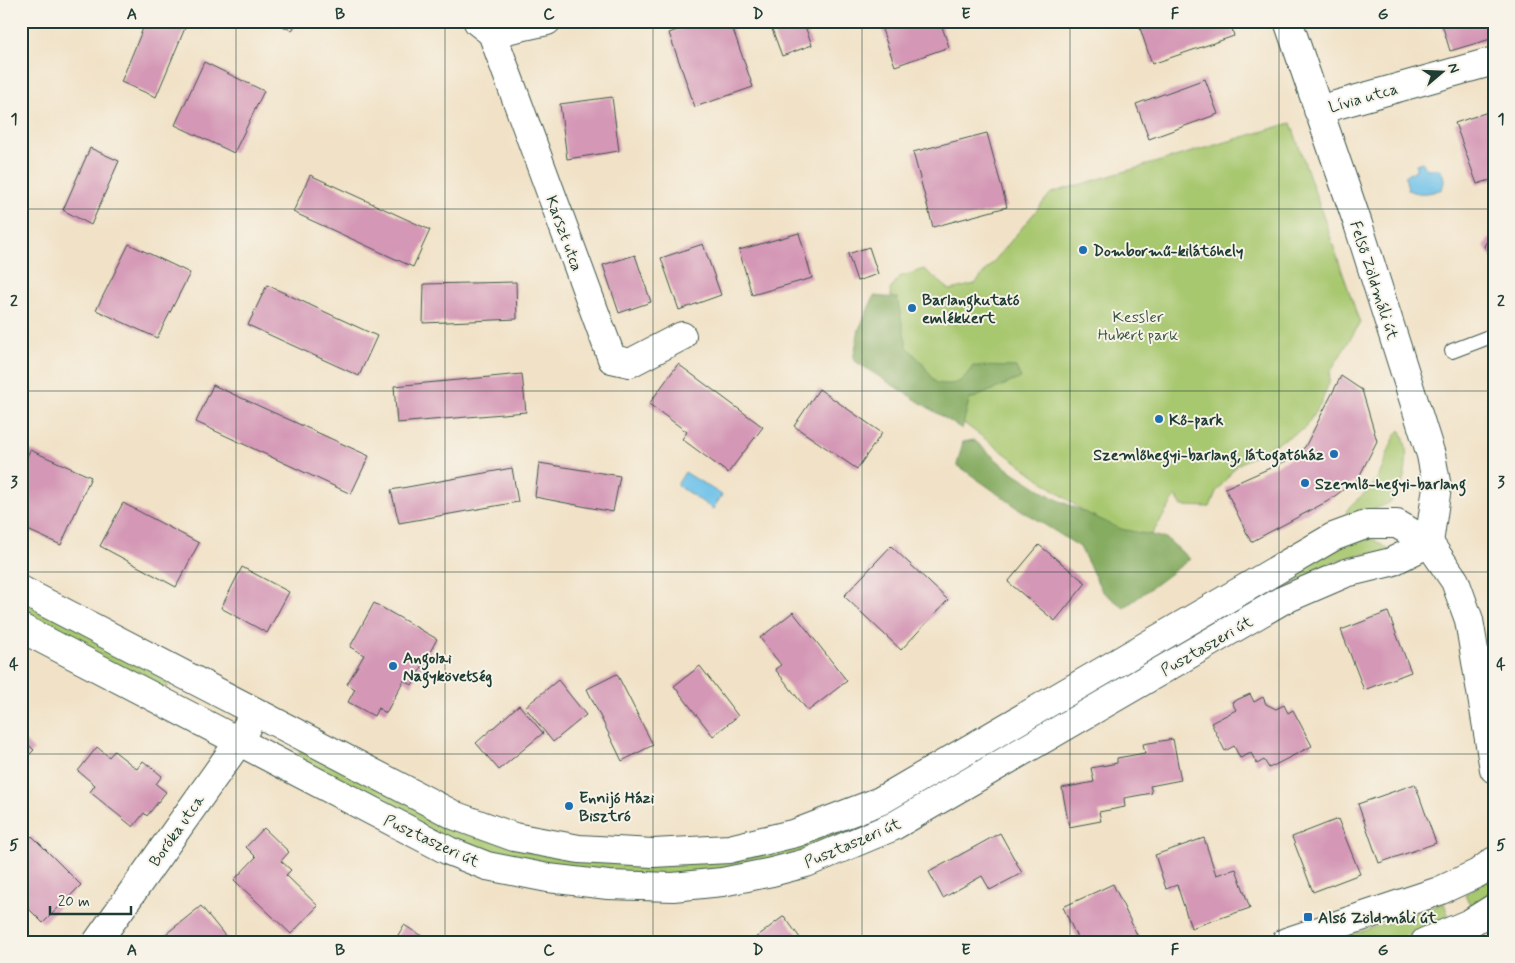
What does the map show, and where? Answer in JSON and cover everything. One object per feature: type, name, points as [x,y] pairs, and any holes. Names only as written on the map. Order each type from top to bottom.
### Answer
[{"type":"street","points":[[485,27],[547,21]]},
{"type":"street","name":"Felső Zöldmáli út","points":[[1288,21],[1358,224],[1431,455],[1436,487],[1429,543]]},
{"type":"street","name":"Karszt utca","points":[[485,27],[612,359],[630,363],[682,336]]},
{"type":"street","name":"Lívia utca","points":[[1318,110],[1494,61]]},
{"type":"street","name":"Pusztaszeri út","points":[[21,590],[254,713],[456,816],[514,837],[579,849],[652,853],[729,849],[796,833],[880,801],[1333,537],[1368,524],[1396,524],[1429,543],[1455,581],[1469,620],[1494,769]]},
{"type":"street","name":"Pusztaszeri út","points":[[21,628],[238,743],[449,851],[487,866],[548,878],[618,886],[673,886],[722,882],[806,863],[892,827],[1281,601],[1346,573],[1391,562],[1429,543]]},
{"type":"street","points":[[238,743],[254,713]]},
{"type":"street","name":"Boróka utca","points":[[97,942],[238,743]]},
{"type":"street","points":[[880,801],[892,827]]},
{"type":"street","points":[[1286,942],[1456,883],[1478,872],[1494,861]]},
{"type":"street","points":[[1425,942],[1488,913],[1456,883]]},
{"type":"lane","points":[[1452,351],[1494,335]]},
{"type":"green space","name":"Kessler Hubert park","points":[[1291,123],[1360,323],[1330,372],[1329,382],[1322,401],[1305,428],[1237,465],[1216,492],[1210,507],[1182,506],[1176,496],[1140,553],[950,413],[894,348],[895,318],[890,290],[899,277],[924,269],[950,290],[975,284],[1051,193]]},
{"type":"green space","points":[[874,296],[897,298],[907,347],[922,363],[936,383],[949,384],[958,382],[962,380],[973,366],[1016,367],[1021,378],[969,400],[962,429],[853,360],[859,329]]},
{"type":"green space","points":[[1400,430],[1404,437],[1406,458],[1403,481],[1399,491],[1394,499],[1383,506],[1349,514],[1346,512],[1349,507],[1373,486],[1393,441]]},
{"type":"green space","points":[[974,440],[1005,467],[1052,497],[1121,529],[1166,538],[1190,559],[1124,608],[1102,591],[1080,547],[1018,508],[957,465],[963,442]]},
{"type":"green space","points":[[1354,539],[1373,539],[1391,551],[1390,554],[1349,557],[1327,565],[1291,586],[1284,573]]},
{"type":"green space","points":[[21,598],[173,676],[162,696],[21,622]]},
{"type":"green space","points":[[303,746],[386,791],[651,863],[875,811],[882,824],[804,859],[673,882],[487,859],[294,763]]},
{"type":"green space","points":[[1494,876],[1493,888],[1489,896],[1472,909],[1465,894]]},
{"type":"green space","points":[[1444,903],[1450,920],[1388,942],[1331,942]]},
{"type":"water","points":[[1422,162],[1427,169],[1439,169],[1444,179],[1442,189],[1424,193],[1408,190],[1405,176],[1416,170],[1416,164]]},
{"type":"water","points":[[685,472],[722,495],[713,509],[677,485]]},
{"type":"building","points":[[146,21],[188,21],[156,97],[121,82]]},
{"type":"building","points":[[274,21],[297,21],[292,31]]},
{"type":"building","points":[[703,21],[730,21],[753,87],[695,107],[669,33]]},
{"type":"building","points":[[769,21],[803,21],[812,45],[782,56]]},
{"type":"building","points":[[879,21],[940,21],[949,47],[895,66]]},
{"type":"building","points":[[1149,21],[1230,21],[1234,36],[1152,64],[1139,25]]},
{"type":"building","points":[[1441,21],[1494,21],[1494,38],[1450,51]]},
{"type":"building","points":[[204,62],[264,91],[234,153],[175,125]]},
{"type":"building","points":[[1205,79],[1218,114],[1149,139],[1136,104]]},
{"type":"building","points":[[612,97],[619,151],[567,159],[560,104]]},
{"type":"building","points":[[1494,110],[1494,179],[1477,184],[1455,123]]},
{"type":"building","points":[[987,133],[1007,207],[933,227],[913,152]]},
{"type":"building","points":[[90,148],[119,161],[91,225],[63,210]]},
{"type":"building","points":[[310,175],[430,230],[413,267],[293,212]]},
{"type":"building","points":[[799,233],[812,278],[752,295],[739,250]]},
{"type":"building","points":[[1494,236],[1494,254],[1489,255],[1484,246],[1489,238]]},
{"type":"building","points":[[129,244],[190,273],[157,338],[96,310]]},
{"type":"building","points":[[703,244],[721,295],[679,310],[661,258]]},
{"type":"building","points":[[869,247],[878,274],[857,281],[848,254]]},
{"type":"building","points":[[635,255],[651,302],[619,313],[603,265]]},
{"type":"building","points":[[516,282],[517,319],[423,323],[424,284]]},
{"type":"building","points":[[267,285],[377,336],[359,376],[248,325]]},
{"type":"building","points":[[678,364],[763,427],[728,473],[682,439],[687,432],[649,404]]},
{"type":"building","points":[[522,374],[526,412],[397,423],[394,386]]},
{"type":"building","name":"Szemlőhegyi-barlang, látogatóház","points":[[1341,376],[1362,390],[1377,441],[1358,479],[1328,501],[1251,542],[1225,488],[1288,460],[1305,447]]},
{"type":"building","points":[[213,385],[369,456],[351,494],[196,422]]},
{"type":"building","points":[[819,389],[882,433],[857,469],[794,426]]},
{"type":"building","points":[[30,450],[91,477],[61,545],[21,527],[21,470]]},
{"type":"building","points":[[539,463],[620,476],[613,512],[535,497]]},
{"type":"building","points":[[512,468],[518,502],[399,523],[391,490]]},
{"type":"building","points":[[123,503],[199,543],[176,587],[100,546]]},
{"type":"building","points":[[1039,545],[1086,583],[1055,621],[1008,582]]},
{"type":"building","points":[[891,546],[948,600],[901,650],[844,596]]},
{"type":"building","points":[[242,567],[289,592],[267,633],[221,608]]},
{"type":"building","points":[[374,603],[437,639],[412,685],[404,680],[386,713],[378,708],[374,716],[348,702],[355,689],[347,684],[364,655],[350,647]]},
{"type":"building","points":[[793,612],[847,681],[808,711],[775,669],[781,665],[760,638]]},
{"type":"building","points":[[1388,612],[1411,672],[1364,690],[1341,630]]},
{"type":"building","points":[[700,666],[738,716],[713,736],[674,686]]},
{"type":"building","points":[[617,674],[653,745],[622,761],[587,689]]},
{"type":"building","points":[[558,680],[586,715],[553,742],[525,707]]},
{"type":"building","points":[[1250,694],[1254,702],[1263,697],[1266,704],[1276,709],[1284,705],[1288,713],[1293,710],[1312,746],[1269,768],[1264,760],[1257,764],[1251,753],[1240,758],[1234,746],[1225,751],[1211,723],[1236,710],[1232,702]]},
{"type":"building","points":[[519,705],[543,733],[499,770],[476,743]]},
{"type":"building","points":[[21,737],[34,750],[21,763]]},
{"type":"building","points":[[1173,739],[1181,780],[1150,786],[1152,793],[1124,798],[1125,807],[1099,812],[1101,821],[1069,827],[1062,788],[1094,782],[1091,768],[1117,763],[1117,758],[1145,753],[1143,744]]},
{"type":"building","points":[[97,747],[109,757],[114,751],[137,769],[143,761],[162,776],[156,784],[166,792],[147,816],[144,813],[133,827],[90,792],[95,785],[78,771]]},
{"type":"building","points":[[1415,784],[1436,843],[1379,863],[1358,804]]},
{"type":"building","points":[[1338,819],[1360,874],[1313,892],[1292,837]]},
{"type":"building","points":[[264,828],[289,852],[281,861],[291,870],[286,875],[318,906],[291,934],[234,880],[256,857],[246,847]]},
{"type":"building","points":[[1000,833],[1022,873],[990,890],[982,876],[943,898],[929,872]]},
{"type":"building","points":[[32,836],[81,885],[43,923],[21,901],[21,847]]},
{"type":"building","points":[[1204,838],[1216,875],[1236,869],[1250,908],[1191,928],[1177,885],[1166,889],[1155,855]]},
{"type":"building","points":[[1113,884],[1139,939],[1133,942],[1079,942],[1063,907]]},
{"type":"building","points":[[201,906],[230,942],[156,942]]},
{"type":"building","points":[[784,916],[803,942],[750,942]]},
{"type":"building","points":[[404,925],[431,942],[394,942]]},
{"type":"place","name":"Dombormű-kilátóhely","points":[[1083,250]]},
{"type":"place","name":"Barlangkutató emlékkert","points":[[912,308]]},
{"type":"place","name":"Kő-park","points":[[1159,419]]},
{"type":"place","name":"Szemlőhegyi-barlang, látogatóház","points":[[1334,454]]},
{"type":"place","name":"Szemlő-hegyi-barlang","points":[[1305,483]]},
{"type":"place","name":"Angolai Nagykövetség","points":[[393,666]]},
{"type":"place","name":"Ennijó Házi Bisztró","points":[[569,806]]},
{"type":"place","name":"Alsó Zöldmáli út","points":[[1308,917]]}]
